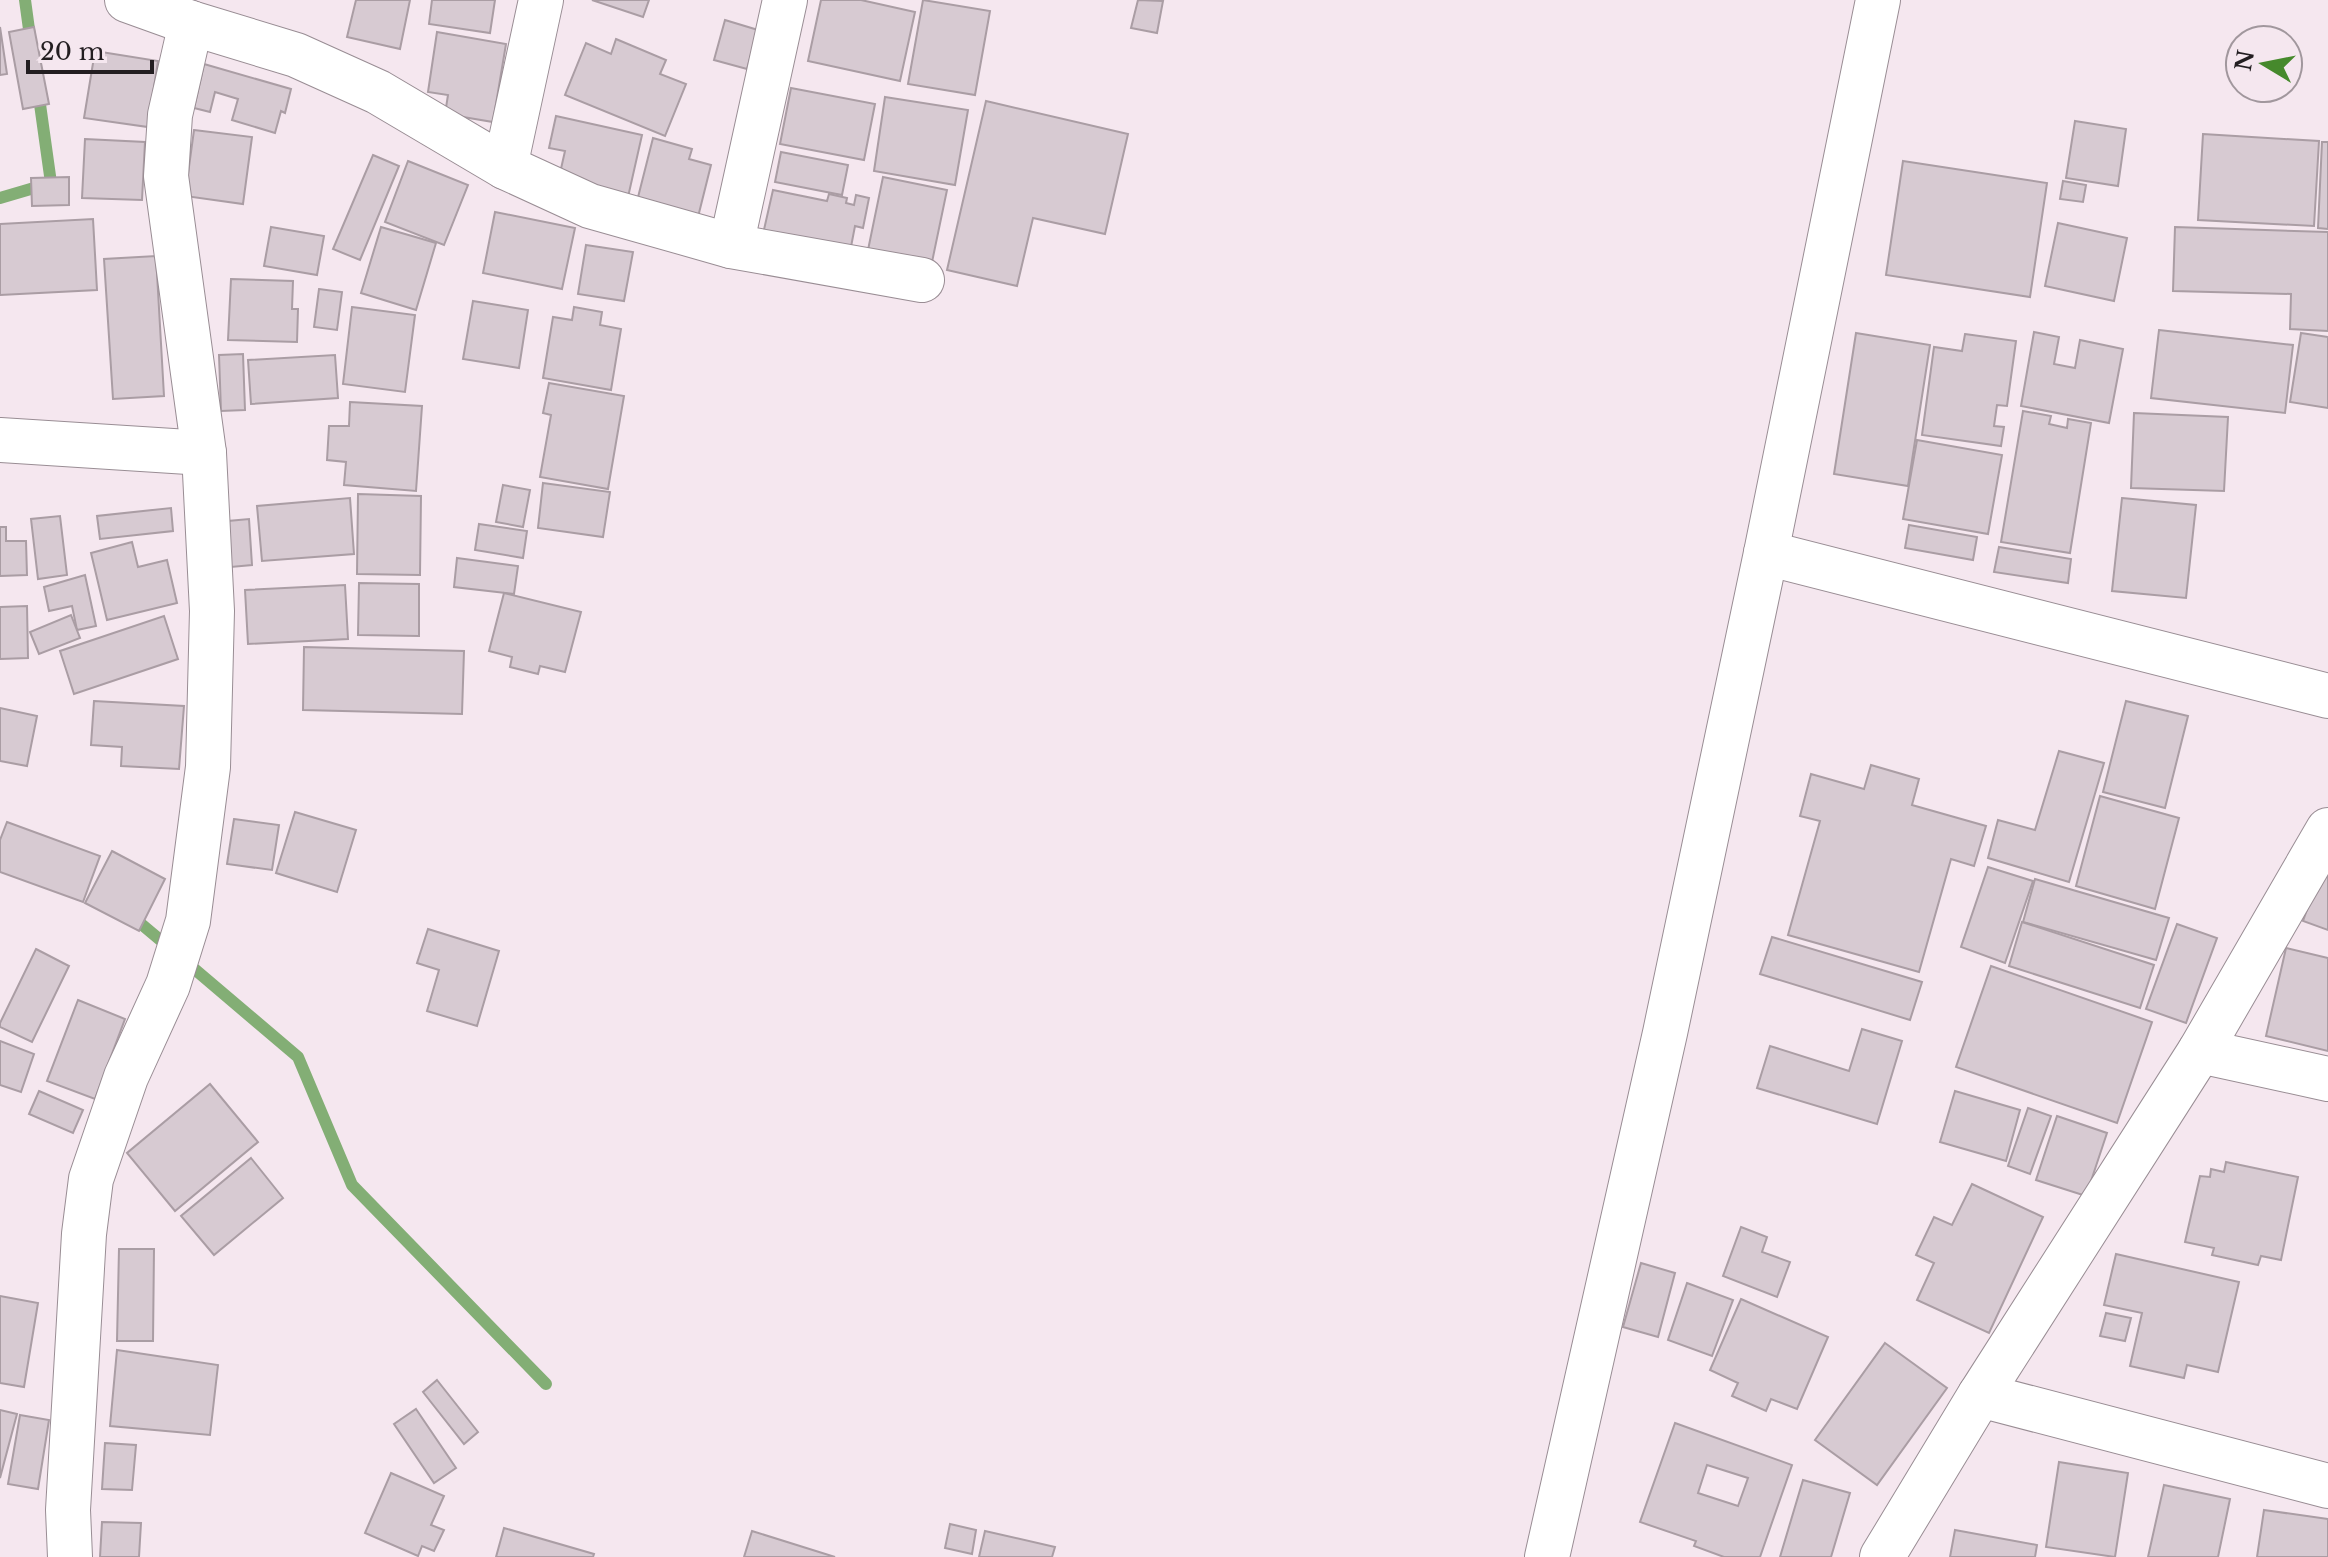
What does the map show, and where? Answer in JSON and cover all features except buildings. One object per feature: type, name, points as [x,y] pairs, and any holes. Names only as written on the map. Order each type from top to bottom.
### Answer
[{"type":"street","points":[[127,0],[296,55],[378,92],[505,167],[590,206],[731,246],[922,280]]},
{"type":"street","points":[[505,167],[541,0]]},
{"type":"street","points":[[731,246],[785,0]]},
{"type":"street","points":[[1547,1557],[1665,1033],[1878,0]]},
{"type":"street","points":[[70,1557],[68,1510],[84,1234],[91,1179],[126,1077],[168,985],[188,921],[208,767],[212,611],[204,453],[166,176],[170,115],[191,23]]},
{"type":"street","points":[[0,440],[204,453]]},
{"type":"street","points":[[1766,553],[2328,696]]},
{"type":"street","points":[[1882,1557],[1980,1395],[2200,1051],[2328,830]]},
{"type":"street","points":[[2200,1051],[2328,1079]]},
{"type":"street","points":[[1980,1395],[2328,1486]]},
{"type":"waterway","points":[[25,0],[31,44]]},
{"type":"waterway","points":[[0,198],[51,183],[38,90]]},
{"type":"waterway","points":[[128,919],[140,923],[171,949]]},
{"type":"waterway","points":[[185,961],[298,1057],[352,1185],[546,1384]]}]
